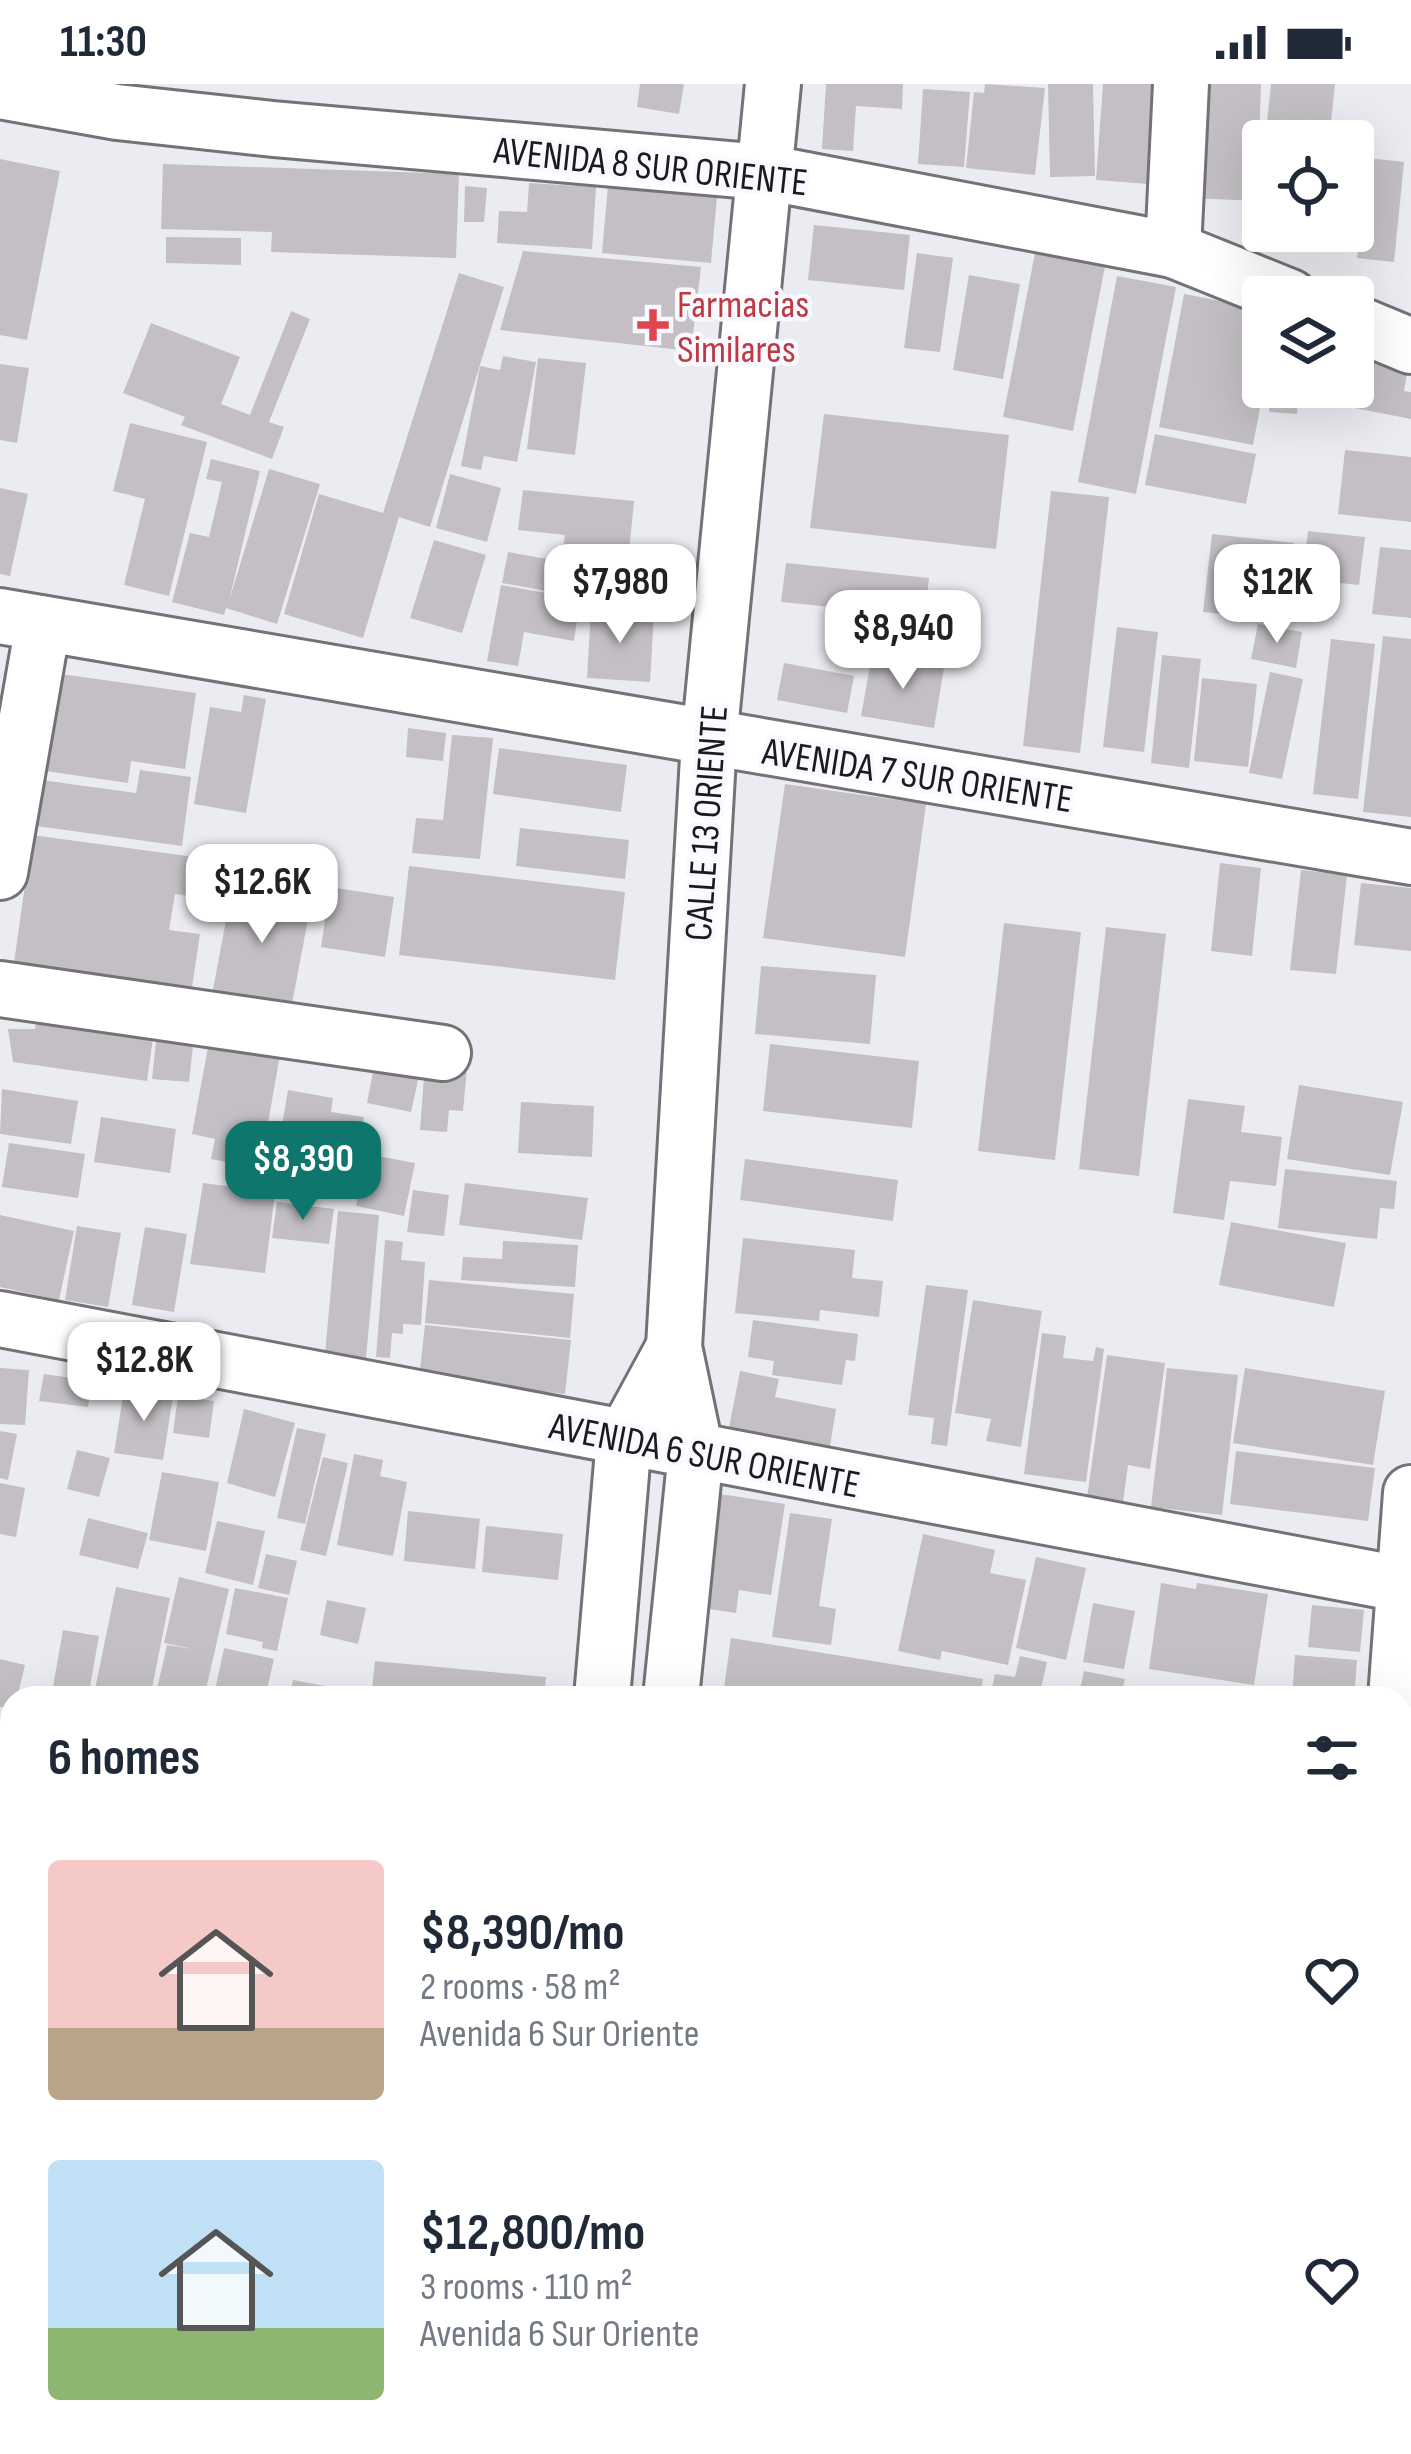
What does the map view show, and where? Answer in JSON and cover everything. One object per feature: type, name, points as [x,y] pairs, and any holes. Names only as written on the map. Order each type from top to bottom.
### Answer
[{"type":"street","name":"CALLE 13 ORIENTE","points":[[672,1686],[696,1452],[674,1347],[709,740],[773,84]]},
{"type":"street","points":[[1173,250],[1181,84]]},
{"type":"street","name":"AVENIDA 8 SUR ORIENTE","points":[[0,91],[117,112],[273,129],[764,172],[1173,250],[1242,278]]},
{"type":"street","points":[[1374,331],[1411,346]]},
{"type":"street","points":[[0,872],[21,620]]},
{"type":"street","name":"AVENIDA 7 SUR ORIENTE","points":[[21,620],[1411,857]]},
{"type":"street","points":[[0,989],[443,1053]]},
{"type":"street","name":"AVENIDA 6 SUR ORIENTE","points":[[0,1319],[1408,1585]]},
{"type":"street","name":"CALLE 13 ORIENTE","points":[[603,1686],[624,1439],[674,1347]]},
{"type":"street","points":[[1397,1686],[1411,1493]]},
{"type":"building","points":[[640,84],[684,84],[679,114],[637,107]]},
{"type":"building","points":[[826,84],[903,84],[902,109],[856,106],[853,151],[822,149]]},
{"type":"building","points":[[985,84],[1045,88],[1035,175],[966,168],[974,92],[984,93]]},
{"type":"building","points":[[1048,84],[1093,84],[1095,176],[1050,177]]},
{"type":"building","points":[[1103,84],[1156,84],[1149,184],[1096,180]]},
{"type":"building","points":[[1195,84],[1261,84],[1260,120],[1242,120],[1242,200],[1191,198]]},
{"type":"building","points":[[1271,84],[1335,84],[1331,120],[1267,120]]},
{"type":"building","points":[[923,89],[970,92],[964,167],[918,164]]},
{"type":"building","points":[[0,159],[60,171],[27,340],[0,335]]},
{"type":"building","points":[[1374,159],[1404,162],[1394,262],[1357,258],[1358,252],[1374,252]]},
{"type":"building","points":[[163,164],[459,174],[456,258],[271,252],[272,232],[161,229]]},
{"type":"building","points":[[529,183],[596,187],[592,249],[497,243],[499,211],[527,212]]},
{"type":"building","points":[[465,186],[487,188],[484,222],[464,222]]},
{"type":"building","points":[[608,186],[717,196],[711,263],[602,253]]},
{"type":"building","points":[[814,225],[910,235],[904,290],[808,280]]},
{"type":"building","points":[[166,237],[241,238],[241,265],[166,263]]},
{"type":"building","points":[[1036,248],[1106,261],[1073,431],[1003,417]]},
{"type":"building","points":[[523,251],[701,267],[691,351],[500,330]]},
{"type":"building","points":[[917,253],[953,258],[940,352],[904,348]]},
{"type":"building","points":[[459,273],[504,287],[430,527],[399,517],[363,638],[284,614],[319,494],[383,513]]},
{"type":"building","points":[[969,275],[1020,284],[1003,379],[953,370]]},
{"type":"building","points":[[1117,276],[1176,287],[1136,494],[1078,482]]},
{"type":"building","points":[[1184,294],[1242,305],[1242,408],[1260,408],[1253,445],[1159,427]]},
{"type":"building","points":[[291,311],[310,319],[269,422],[284,427],[272,459],[181,425],[185,417],[123,393],[151,323],[240,357],[221,404],[250,415]]},
{"type":"building","points":[[1374,349],[1410,356],[1404,391],[1411,392],[1411,419],[1355,408],[1374,408]]},
{"type":"building","points":[[503,356],[536,362],[517,462],[484,456],[481,470],[461,466],[480,366],[500,370]]},
{"type":"building","points":[[538,358],[586,363],[575,455],[527,449]]},
{"type":"building","points":[[0,364],[29,368],[17,443],[0,440]]},
{"type":"building","points":[[1269,408],[1297,408],[1297,414],[1269,412]]},
{"type":"building","points":[[824,414],[1009,435],[996,549],[810,528]]},
{"type":"building","points":[[130,423],[207,442],[169,596],[124,585],[145,499],[113,491]]},
{"type":"building","points":[[1155,434],[1256,454],[1246,504],[1145,485]]},
{"type":"building","points":[[1345,450],[1411,457],[1411,522],[1338,514]]},
{"type":"building","points":[[211,459],[260,471],[229,601],[269,469],[320,484],[277,624],[226,608],[224,615],[172,602],[190,533],[209,537],[222,482],[206,479]]},
{"type":"building","points":[[450,474],[501,488],[487,542],[436,528]]},
{"type":"building","points":[[0,488],[28,494],[10,576],[0,574]]},
{"type":"building","points":[[523,490],[634,501],[628,562],[562,555],[565,535],[518,530]]},
{"type":"building","points":[[1051,491],[1109,497],[1080,753],[1023,746]]},
{"type":"building","points":[[1308,531],[1365,537],[1359,585],[1303,579]]},
{"type":"building","points":[[1212,534],[1294,543],[1285,620],[1203,612]]},
{"type":"building","points":[[434,540],[486,555],[462,633],[410,618]]},
{"type":"building","points":[[1380,547],[1411,550],[1411,618],[1372,614]]},
{"type":"building","points":[[508,552],[558,561],[552,592],[502,583]]},
{"type":"building","points":[[786,563],[929,578],[925,616],[781,602]]},
{"type":"building","points":[[501,585],[580,599],[574,641],[524,632],[518,666],[487,661]]},
{"type":"building","points":[[591,610],[654,614],[650,682],[587,678]]},
{"type":"building","points":[[1258,624],[1302,632],[1296,668],[1251,659]]},
{"type":"building","points":[[1117,627],[1158,632],[1144,752],[1103,747]]},
{"type":"building","points":[[1383,636],[1411,639],[1411,817],[1363,812]]},
{"type":"building","points":[[1331,639],[1375,644],[1358,799],[1313,794]]},
{"type":"building","points":[[872,655],[944,668],[934,728],[861,716]]},
{"type":"building","points":[[1162,655],[1201,659],[1189,768],[1151,763]]},
{"type":"building","points":[[784,663],[854,676],[847,713],[777,700]]},
{"type":"building","points":[[1270,672],[1303,679],[1282,779],[1249,773]]},
{"type":"building","points":[[61,674],[196,693],[185,769],[131,761],[128,783],[46,771]]},
{"type":"building","points":[[1202,678],[1257,684],[1248,767],[1194,761]]},
{"type":"building","points":[[244,695],[266,699],[246,813],[194,804],[210,707],[241,712]]},
{"type":"building","points":[[408,728],[446,733],[443,761],[406,757]]},
{"type":"building","points":[[452,735],[493,738],[480,859],[412,853],[416,818],[443,820]]},
{"type":"building","points":[[499,748],[627,765],[621,812],[493,794]]},
{"type":"building","points":[[140,770],[191,777],[182,846],[36,826],[41,780],[136,793]]},
{"type":"building","points":[[785,784],[926,804],[905,957],[763,938]]},
{"type":"building","points":[[520,828],[629,840],[625,879],[516,866]]},
{"type":"building","points":[[32,835],[202,858],[197,897],[175,894],[169,930],[200,934],[192,987],[14,963]]},
{"type":"building","points":[[1220,863],[1261,868],[1252,956],[1211,951]]},
{"type":"building","points":[[409,866],[625,892],[615,980],[399,955]]},
{"type":"building","points":[[1301,870],[1347,875],[1336,974],[1290,970]]},
{"type":"building","points":[[233,883],[312,898],[291,1009],[212,995]]},
{"type":"building","points":[[1361,883],[1411,888],[1411,951],[1354,945]]},
{"type":"building","points":[[330,887],[394,897],[385,957],[321,947]]},
{"type":"building","points":[[1004,923],[1081,932],[1055,1160],[978,1151]]},
{"type":"building","points":[[1106,927],[1166,934],[1139,1176],[1079,1169]]},
{"type":"building","points":[[761,966],[876,975],[870,1044],[755,1034]]},
{"type":"building","points":[[38,1008],[155,1024],[147,1081],[13,1062],[8,1029],[35,1029]]},
{"type":"building","points":[[158,1024],[195,1028],[189,1082],[152,1079]]},
{"type":"building","points":[[209,1042],[280,1055],[260,1168],[211,1159],[215,1139],[192,1134]]},
{"type":"building","points":[[770,1044],[919,1061],[912,1128],[763,1111]]},
{"type":"building","points":[[375,1061],[420,1071],[411,1112],[367,1103]]},
{"type":"building","points":[[425,1065],[467,1068],[463,1111],[449,1110],[447,1132],[420,1130]]},
{"type":"building","points":[[1299,1085],[1403,1102],[1390,1175],[1287,1159]]},
{"type":"building","points":[[2,1089],[78,1101],[71,1144],[0,1134]]},
{"type":"building","points":[[288,1090],[333,1098],[331,1112],[364,1117],[352,1183],[294,1173],[297,1152],[278,1149]]},
{"type":"building","points":[[1188,1099],[1245,1106],[1241,1132],[1282,1137],[1276,1186],[1230,1181],[1224,1220],[1173,1213]]},
{"type":"building","points":[[521,1102],[594,1106],[592,1157],[518,1153]]},
{"type":"building","points":[[101,1117],[176,1129],[170,1173],[94,1162]]},
{"type":"building","points":[[9,1143],[85,1154],[78,1198],[2,1187]]},
{"type":"building","points":[[367,1154],[415,1163],[404,1216],[356,1206]]},
{"type":"building","points":[[745,1159],[898,1180],[893,1221],[740,1200]]},
{"type":"building","points":[[1285,1169],[1397,1181],[1394,1209],[1380,1208],[1377,1239],[1278,1228]]},
{"type":"building","points":[[203,1183],[275,1192],[265,1273],[190,1264]]},
{"type":"building","points":[[465,1183],[588,1198],[582,1240],[459,1225]]},
{"type":"building","points":[[413,1190],[449,1195],[444,1236],[407,1232]]},
{"type":"building","points":[[277,1202],[334,1209],[329,1244],[272,1238]]},
{"type":"building","points":[[338,1211],[379,1215],[366,1358],[325,1354]]},
{"type":"building","points":[[0,1215],[74,1231],[59,1300],[0,1287]]},
{"type":"building","points":[[1231,1222],[1346,1243],[1334,1307],[1219,1285]]},
{"type":"building","points":[[77,1226],[121,1233],[108,1307],[65,1300]]},
{"type":"building","points":[[145,1227],[187,1234],[174,1312],[132,1305]]},
{"type":"building","points":[[743,1238],[855,1250],[852,1278],[883,1281],[879,1317],[820,1310],[819,1321],[735,1313]]},
{"type":"building","points":[[385,1240],[403,1242],[401,1260],[425,1262],[421,1325],[403,1324],[403,1334],[392,1333],[390,1358],[376,1357]]},
{"type":"building","points":[[503,1241],[578,1245],[575,1287],[461,1280],[463,1257],[502,1259]]},
{"type":"building","points":[[429,1280],[574,1294],[570,1338],[425,1323]]},
{"type":"building","points":[[926,1285],[968,1290],[947,1446],[931,1444],[934,1418],[908,1415]]},
{"type":"building","points":[[973,1300],[1042,1311],[1021,1447],[986,1441],[991,1419],[955,1413]]},
{"type":"building","points":[[753,1320],[858,1334],[855,1361],[846,1360],[842,1385],[772,1375],[774,1361],[748,1357]]},
{"type":"building","points":[[425,1325],[571,1340],[565,1394],[419,1378]]},
{"type":"building","points":[[1042,1333],[1066,1336],[1063,1358],[1093,1361],[1096,1347],[1104,1349],[1086,1482],[1024,1474]]},
{"type":"building","points":[[1107,1355],[1165,1363],[1150,1469],[1128,1465],[1123,1502],[1087,1498]]},
{"type":"building","points":[[0,1368],[29,1370],[25,1425],[0,1424]]},
{"type":"building","points":[[1167,1368],[1238,1375],[1222,1515],[1151,1507]]},
{"type":"building","points":[[1245,1368],[1385,1391],[1373,1465],[1233,1443]]},
{"type":"building","points":[[740,1371],[779,1379],[775,1397],[836,1409],[830,1446],[729,1428]]},
{"type":"building","points":[[44,1374],[92,1381],[88,1407],[39,1401]]},
{"type":"building","points":[[124,1389],[173,1396],[163,1460],[114,1453]]},
{"type":"building","points":[[178,1396],[214,1401],[209,1438],[173,1433]]},
{"type":"building","points":[[244,1409],[295,1423],[275,1497],[227,1483]]},
{"type":"building","points":[[297,1428],[326,1434],[305,1524],[277,1518]]},
{"type":"building","points":[[0,1431],[17,1434],[8,1480],[0,1478]]},
{"type":"building","points":[[77,1450],[110,1458],[99,1497],[67,1489]]},
{"type":"building","points":[[1236,1451],[1375,1468],[1368,1521],[1230,1504]]},
{"type":"building","points":[[354,1454],[383,1460],[380,1476],[407,1482],[393,1556],[337,1545]]},
{"type":"building","points":[[323,1457],[348,1463],[326,1556],[300,1550]]},
{"type":"building","points":[[162,1472],[219,1482],[206,1551],[149,1540]]},
{"type":"building","points":[[0,1483],[25,1488],[16,1537],[0,1534]]},
{"type":"building","points":[[720,1494],[785,1504],[771,1595],[739,1590],[736,1613],[703,1608]]},
{"type":"building","points":[[408,1511],[480,1519],[475,1569],[404,1561]]},
{"type":"building","points":[[790,1513],[832,1519],[819,1606],[836,1609],[831,1645],[772,1637]]},
{"type":"building","points":[[88,1518],[148,1533],[138,1569],[79,1555]]},
{"type":"building","points":[[217,1521],[265,1531],[253,1585],[205,1573]]},
{"type":"building","points":[[486,1526],[563,1534],[558,1580],[482,1572]]},
{"type":"building","points":[[923,1534],[995,1550],[990,1573],[1026,1580],[1008,1665],[942,1651],[940,1660],[898,1651]]},
{"type":"building","points":[[266,1554],[297,1561],[289,1595],[258,1588]]},
{"type":"building","points":[[1036,1557],[1086,1568],[1066,1660],[1016,1648]]},
{"type":"building","points":[[179,1577],[229,1589],[207,1686],[158,1686],[167,1645],[194,1649],[164,1643]]},
{"type":"building","points":[[1161,1583],[1196,1589],[1197,1583],[1268,1594],[1254,1685],[1149,1669]]},
{"type":"building","points":[[116,1587],[170,1598],[152,1686],[96,1686]]},
{"type":"building","points":[[235,1588],[288,1598],[277,1651],[262,1648],[263,1642],[226,1634]]},
{"type":"building","points":[[327,1600],[366,1608],[358,1644],[320,1635]]},
{"type":"building","points":[[1093,1603],[1135,1611],[1124,1669],[1083,1662]]},
{"type":"building","points":[[1312,1605],[1364,1610],[1360,1652],[1308,1647]]},
{"type":"building","points":[[63,1630],[99,1636],[90,1686],[53,1686]]},
{"type":"building","points":[[731,1638],[983,1679],[982,1686],[724,1686]]},
{"type":"building","points":[[224,1648],[274,1659],[268,1686],[216,1686]]},
{"type":"building","points":[[1295,1655],[1357,1660],[1355,1686],[1293,1686]]},
{"type":"building","points":[[1020,1656],[1047,1662],[1042,1686],[992,1686],[995,1674],[1015,1677]]},
{"type":"building","points":[[0,1659],[25,1665],[20,1686],[0,1686]]},
{"type":"building","points":[[375,1661],[546,1677],[545,1686],[372,1686]]},
{"type":"building","points":[[1084,1671],[1125,1679],[1123,1686],[1081,1686]]},
{"type":"building","points":[[293,1680],[325,1686],[292,1686]]},
{"type":"place","name":"Farmacias Similares","points":[[653,325]]}]
